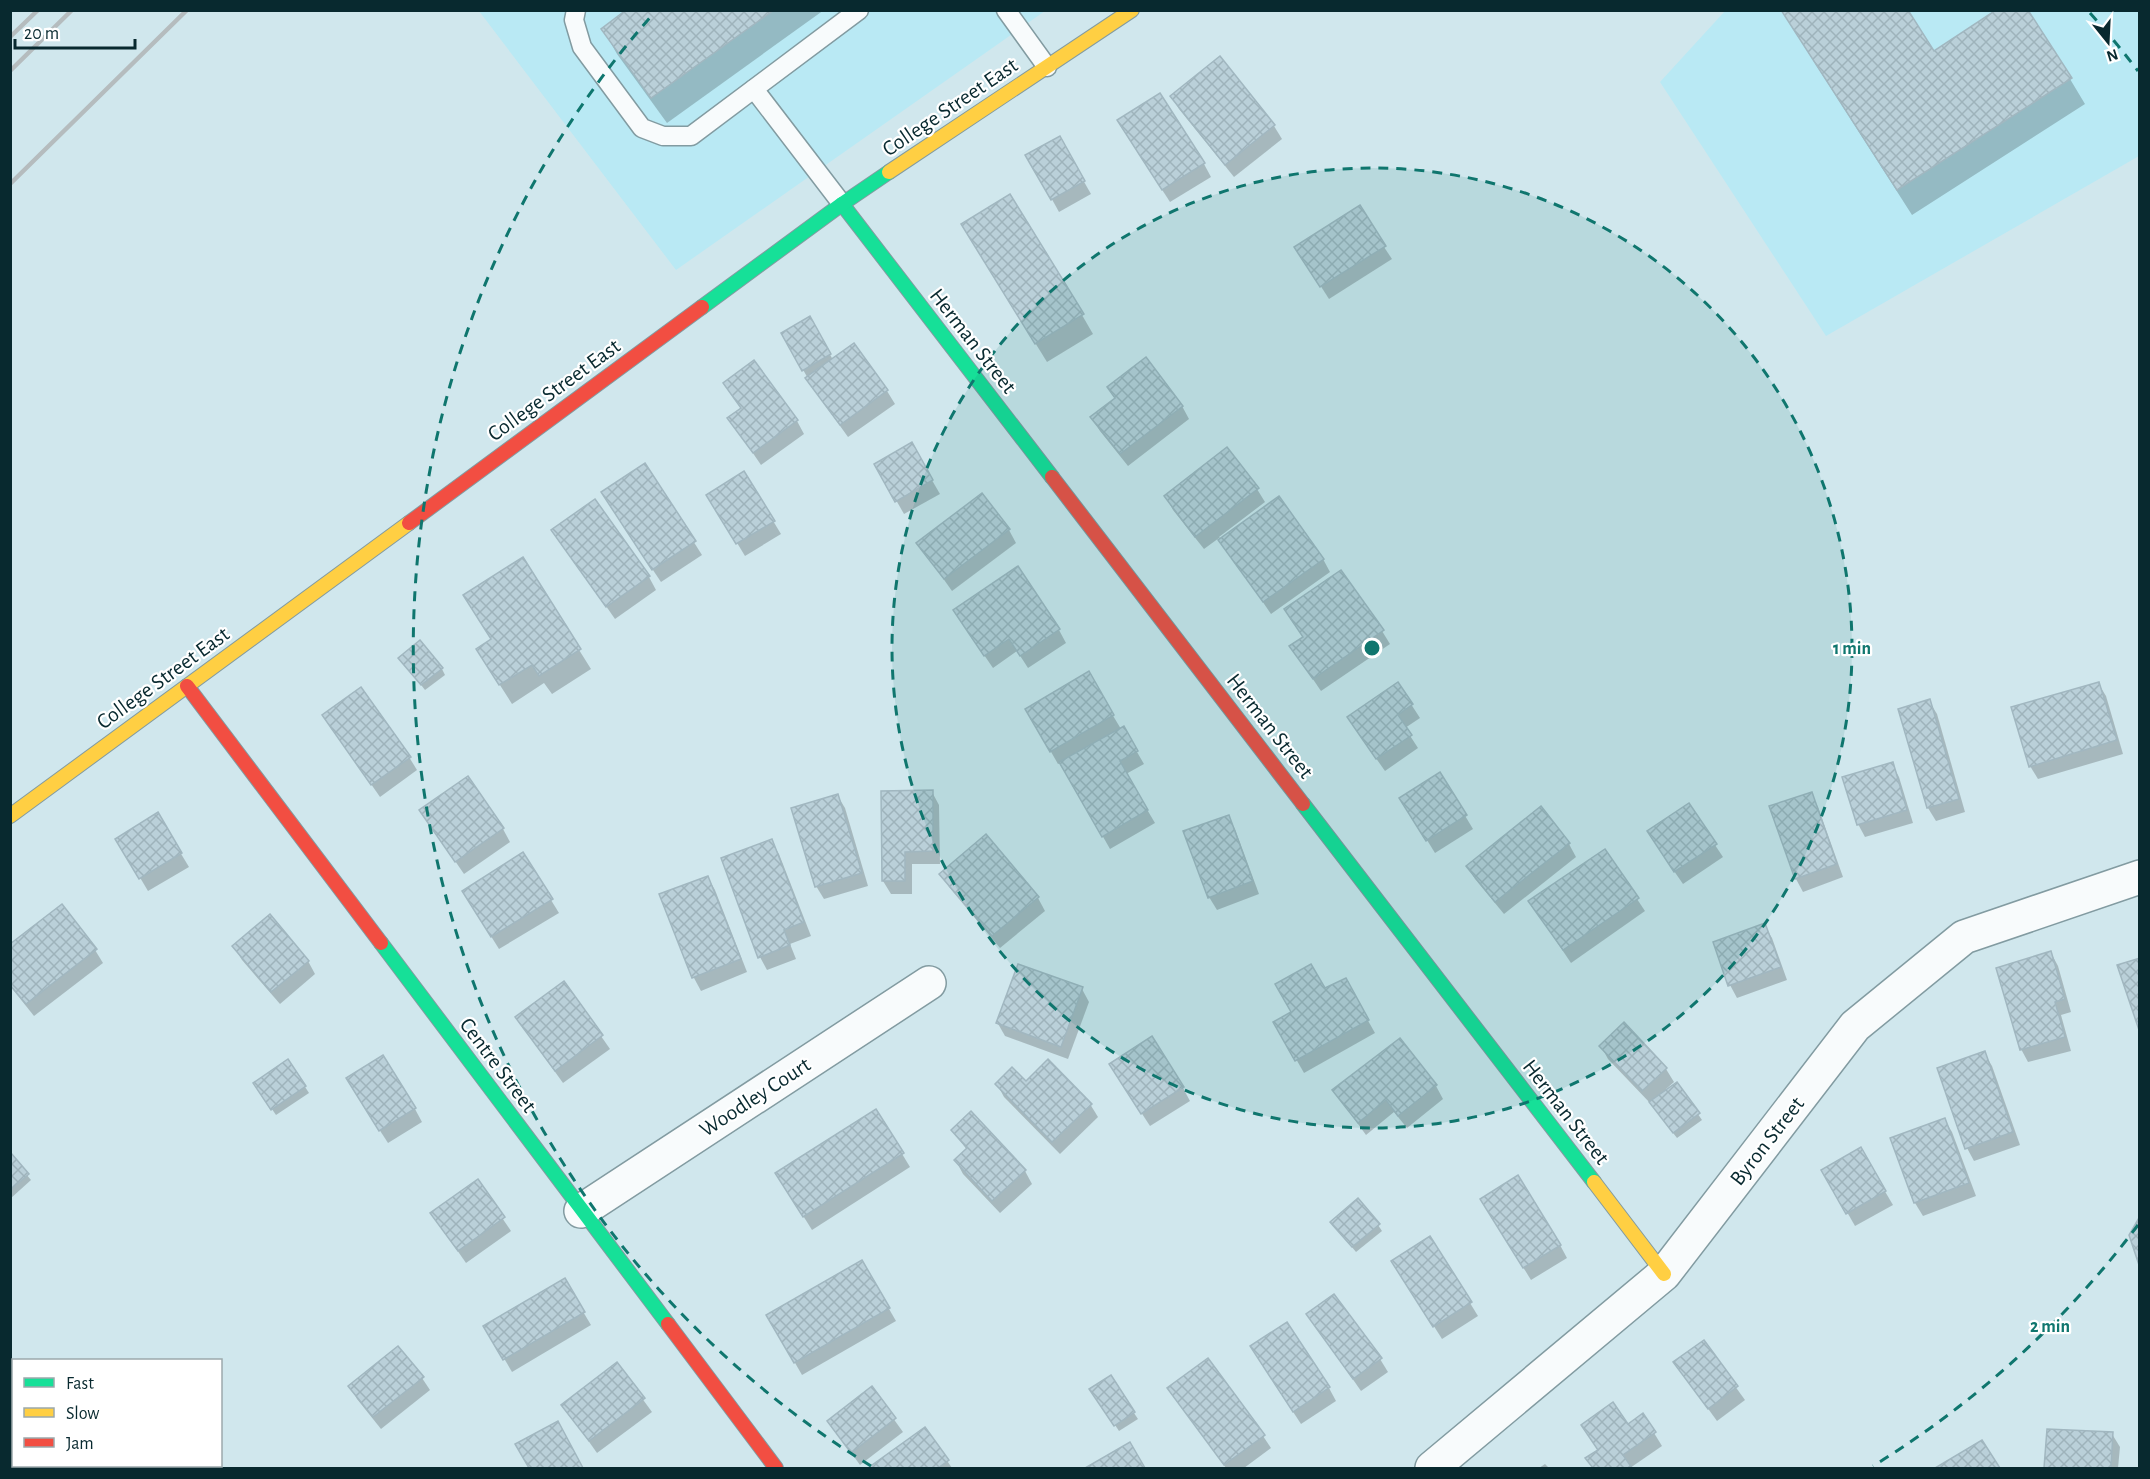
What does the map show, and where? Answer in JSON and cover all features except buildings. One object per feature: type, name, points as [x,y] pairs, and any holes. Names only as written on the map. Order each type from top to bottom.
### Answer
[{"type":"street","name":"College Street East","points":[[10,816],[842,204],[1132,10]]},
{"type":"street","name":"Herman Street","points":[[842,204],[1664,1274]]},
{"type":"street","name":"Centre Street","points":[[187,686],[776,1468]]},
{"type":"street","name":"Byron Street","points":[[1432,1468],[1664,1274],[1856,1026],[1864,1019],[1964,937],[2139,877]]},
{"type":"street","name":"Woodley Court","points":[[581,1211],[929,983]]},
{"type":"lane","points":[[576,10],[574,20],[582,47],[642,128],[663,136],[691,136],[858,10]]},
{"type":"lane","points":[[1006,10],[1047,67]]},
{"type":"lane","points":[[754,89],[842,204]]},
{"type":"shaded area","points":[[479,11],[1045,11],[676,270]]},
{"type":"shaded area","points":[[1725,11],[2139,11],[2139,156],[1826,336],[1660,82]]},
{"type":"railway","points":[[10,37],[38,10]]},
{"type":"railway","points":[[10,71],[72,10]]},
{"type":"railway","points":[[10,184],[187,10]]},
{"type":"traffic: fast","points":[[702,307],[889,172]]},
{"type":"traffic: fast","points":[[842,204],[1052,477]]},
{"type":"traffic: fast","points":[[1303,804],[1594,1182]]},
{"type":"traffic: fast","points":[[381,943],[668,1324]]},
{"type":"traffic: slow","points":[[889,172],[1132,10]]},
{"type":"traffic: slow","points":[[10,816],[409,523]]},
{"type":"traffic: slow","points":[[1594,1182],[1664,1274]]},
{"type":"traffic: jam","points":[[409,523],[702,307]]},
{"type":"traffic: jam","points":[[1052,477],[1303,804]]},
{"type":"traffic: jam","points":[[187,686],[381,943]]},
{"type":"traffic: jam","points":[[668,1324],[776,1468]]}]
